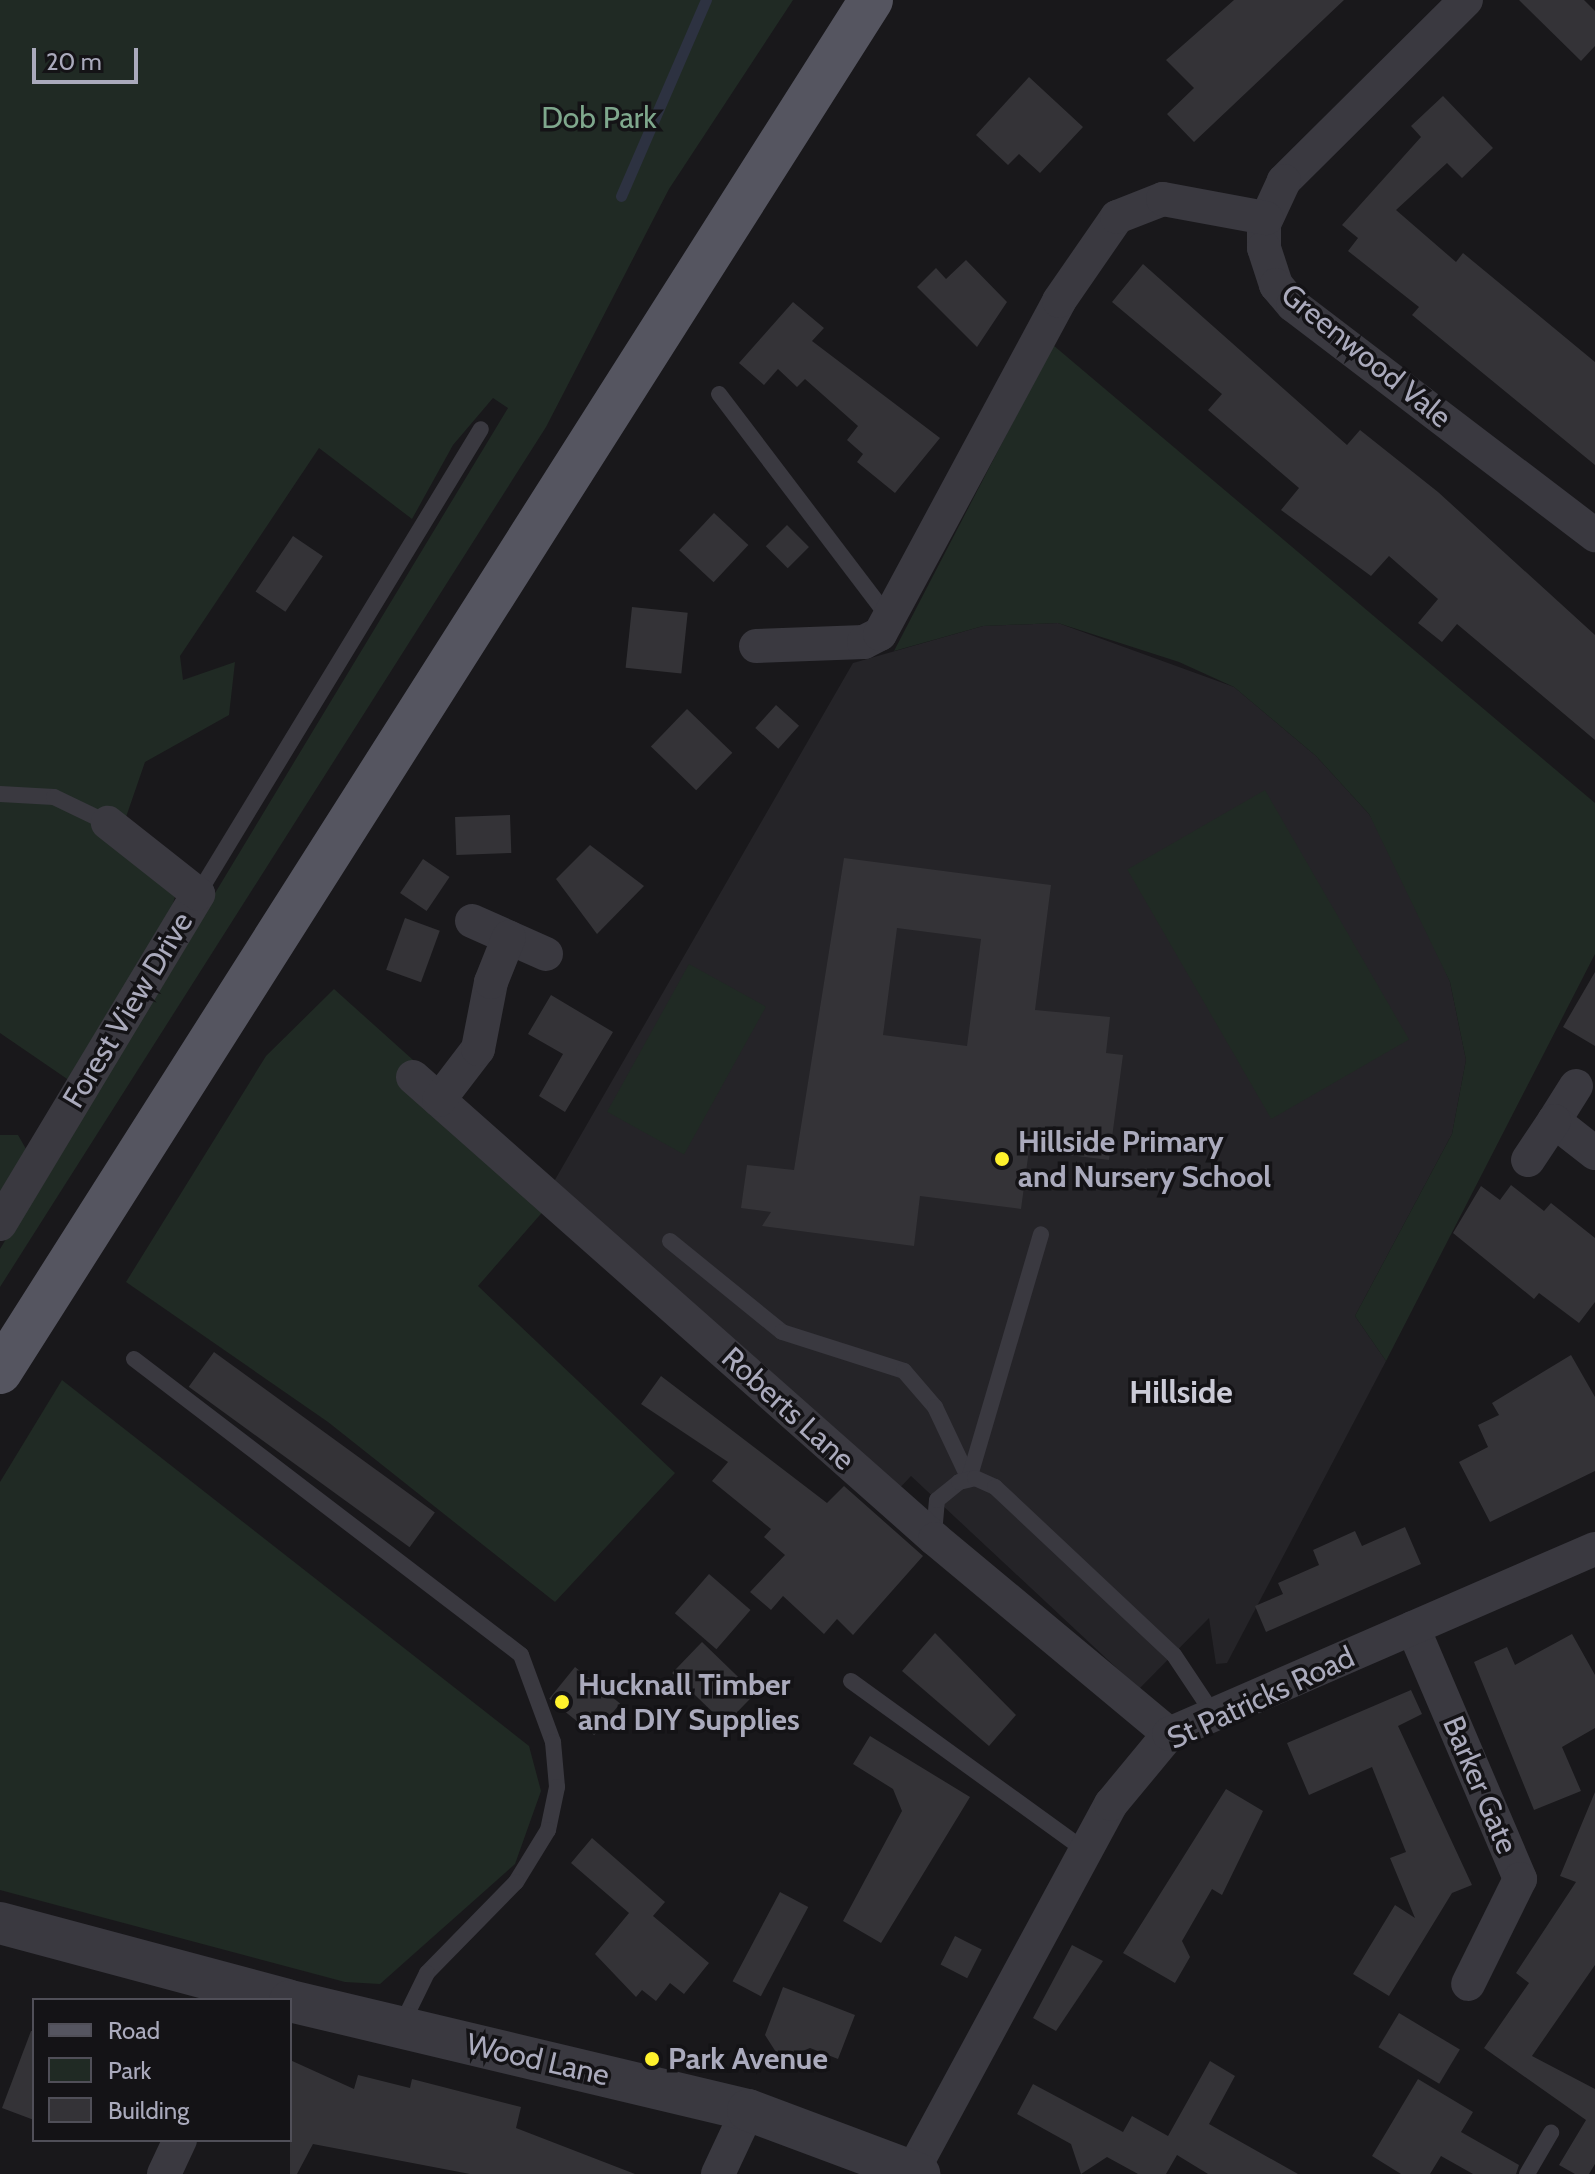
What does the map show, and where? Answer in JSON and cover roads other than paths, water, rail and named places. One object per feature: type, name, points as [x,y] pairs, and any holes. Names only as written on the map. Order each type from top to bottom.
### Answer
[{"type":"main road","points":[[4,1364],[871,0]]},
{"type":"street","points":[[756,646],[864,642],[891,621],[1094,242],[1128,210],[1163,199],[1266,218],[1293,171],[1466,0]]},
{"type":"street","name":"Greenwood Vale","points":[[1266,218],[1269,270],[1293,305],[1595,535]]},
{"type":"street","name":"Forest View Drive","points":[[0,1224],[198,894],[108,823]]},
{"type":"street","points":[[472,921],[546,954]]},
{"type":"street","points":[[439,1100],[478,1049],[491,982],[509,937]]},
{"type":"street","name":"Roberts Lane","points":[[413,1077],[935,1539],[1169,1734]]},
{"type":"street","points":[[1528,1160],[1576,1086]]},
{"type":"street","points":[[1554,1121],[1595,1153]]},
{"type":"street","name":"St Patricks Road","points":[[916,2172],[1086,1851],[1138,1763],[1169,1734],[1595,1549]]},
{"type":"street","name":"Barker Gate","points":[[1413,1628],[1520,1879],[1468,1984]]},
{"type":"street","name":"Wood Lane","points":[[0,1923],[268,1998]]},
{"type":"street","name":"Wood Lane","points":[[292,2003],[748,2110],[916,2172]]},
{"type":"street","points":[[718,2174],[748,2110]]},
{"type":"street","points":[[164,2174],[179,2142]]},
{"type":"lane","points":[[719,394],[891,621]]},
{"type":"lane","points":[[198,894],[481,429]]},
{"type":"lane","points":[[0,794],[54,797],[108,823]]},
{"type":"lane","points":[[935,1539],[937,1500],[969,1479],[1041,1234]]},
{"type":"lane","points":[[670,1241],[782,1332],[904,1371],[935,1407],[969,1479],[995,1487],[1174,1655],[1214,1715]]},
{"type":"lane","points":[[134,1359],[521,1655],[553,1742],[557,1787],[548,1830],[516,1882],[427,1973],[401,2027]]},
{"type":"lane","points":[[851,1681],[1086,1851]]},
{"type":"lane","points":[[1527,2174],[1551,2133]]},
{"type":"waterway","points":[[621,196],[706,0]]},
{"type":"place","name":"Hillside Primary and Nursery School","points":[[1002,1159]]},
{"type":"place","name":"Hucknall Timber and DIY Supplies","points":[[562,1702]]},
{"type":"place","name":"Park Avenue","points":[[652,2059]]},
{"type":"district","name":"Hillside","points":[[1181,1392]]},
{"type":"park label","name":"Dob Park","points":[[599,118]]}]
